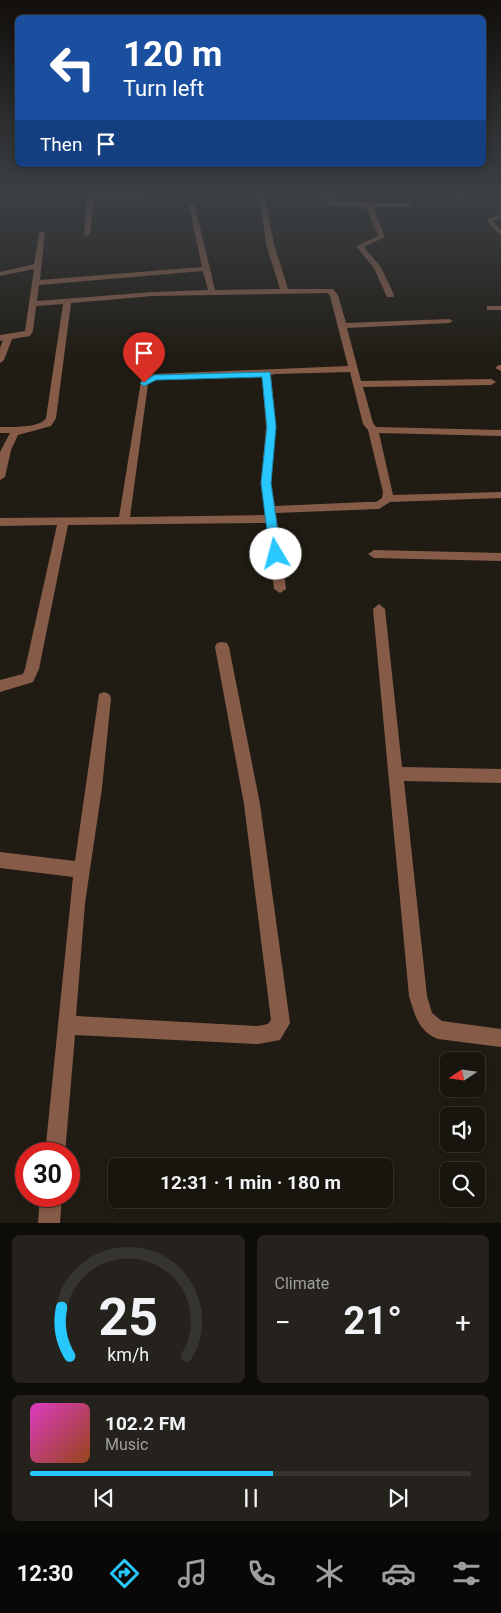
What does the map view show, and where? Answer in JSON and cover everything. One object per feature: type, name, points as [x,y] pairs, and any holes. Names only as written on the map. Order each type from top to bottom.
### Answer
[{"type":"street","points":[[0,360],[4,338],[28,334],[39,249]]},
{"type":"street","points":[[202,249],[212,293]]},
{"type":"street","points":[[272,249],[285,291]]},
{"type":"street","points":[[363,249],[378,267],[390,295]]},
{"type":"street","points":[[0,274],[36,266]]},
{"type":"street","points":[[34,283],[206,269]]},
{"type":"street","points":[[32,304],[67,300],[212,293],[322,290],[330,292],[334,295],[368,424],[373,430],[388,492],[387,499]]},
{"type":"street","points":[[0,430],[20,430],[48,424],[51,418],[67,300]]},
{"type":"street","points":[[490,308],[501,308]]},
{"type":"street","points":[[342,326],[449,321]]},
{"type":"street","points":[[124,521],[144,383],[148,379],[154,377],[267,374],[274,371],[354,368]]},
{"type":"street","points":[[267,374],[272,427],[266,483],[280,589]]},
{"type":"street","points":[[358,384],[492,382]]},
{"type":"street","points":[[0,477],[10,440],[20,430]]},
{"type":"street","points":[[373,430],[501,433]]},
{"type":"street","points":[[0,522],[124,521],[270,515],[379,505],[387,499],[501,495]]},
{"type":"street","points":[[0,686],[28,678],[32,669],[63,522]]},
{"type":"street","points":[[374,554],[501,557]]},
{"type":"street","points":[[379,609],[418,996],[425,1019],[438,1030],[501,1038]]},
{"type":"street","points":[[66,1025],[258,1035],[273,1033],[281,1022],[252,804],[222,647]]},
{"type":"street","points":[[56,1142],[77,903],[104,698]]},
{"type":"street","points":[[397,774],[501,776]]},
{"type":"street","points":[[0,860],[82,870]]},
{"type":"street","points":[[49,1223],[50,1207]]},
{"type":"route","points":[[144,383],[154,377],[267,374],[272,427],[266,483],[276,554]]}]
